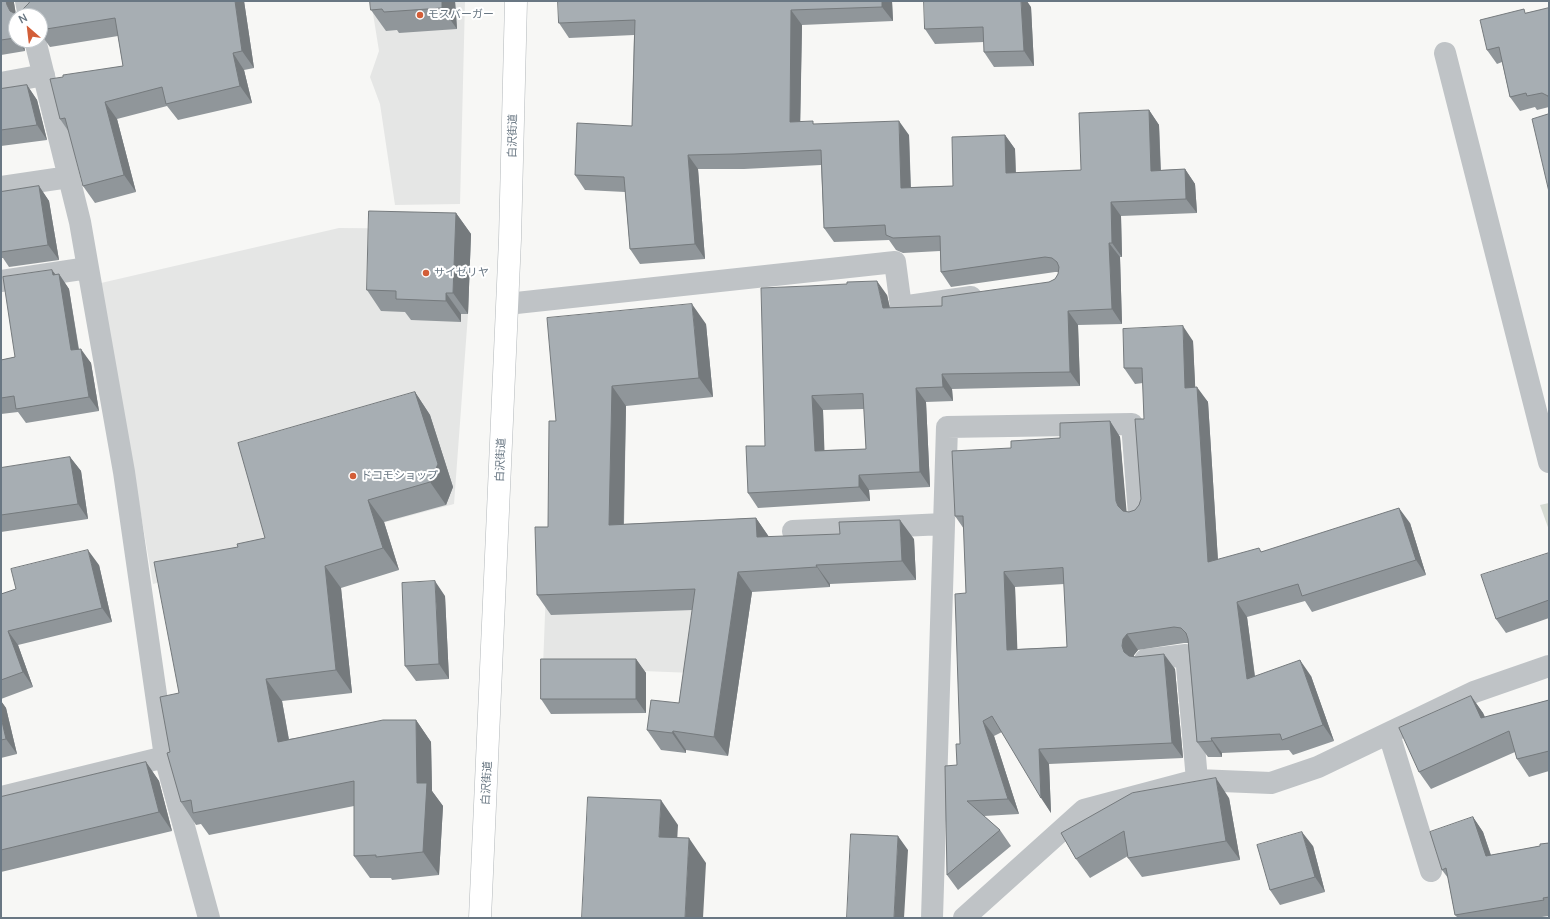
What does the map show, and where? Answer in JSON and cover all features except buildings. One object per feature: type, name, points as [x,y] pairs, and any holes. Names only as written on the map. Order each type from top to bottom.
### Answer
[{"type":"main road","name":"白沢街道","points":[[480,918],[507,304],[516,1]]},
{"type":"street","points":[[37,48],[69,177],[88,268],[124,472],[166,757],[209,918]]},
{"type":"street","points":[[1446,53],[1549,462]]},
{"type":"street","points":[[1,83],[44,75]]},
{"type":"street","points":[[1,188],[69,177]]},
{"type":"street","points":[[507,304],[895,262],[901,307],[987,294]]},
{"type":"street","points":[[1,281],[88,268]]},
{"type":"street","points":[[932,918],[946,427],[1132,424],[1139,515]]},
{"type":"street","points":[[793,531],[944,524]]},
{"type":"street","points":[[1145,660],[1186,655],[1197,780]]},
{"type":"street","points":[[964,918],[1084,810],[1197,780],[1271,783],[1318,768],[1474,692],[1549,666]]},
{"type":"street","points":[[1389,734],[1431,871]]},
{"type":"street","points":[[1,797],[166,757]]},
{"type":"shaded area","points":[[371,1],[465,1],[460,204],[395,205],[380,104],[370,77],[379,51]]},
{"type":"shaded area","points":[[339,228],[460,229],[471,234],[468,314],[454,504],[153,584],[101,283]]},
{"type":"shaded area","points":[[1549,503],[1549,530],[1540,505]]},
{"type":"shaded area","points":[[690,533],[699,621],[693,673],[543,667],[548,536]]},
{"type":"place","name":"モスバーガー","points":[[420,15]]},
{"type":"place","name":"サイゼリヤ","points":[[426,273]]},
{"type":"place","name":"ドコモショップ","points":[[353,476]]}]
